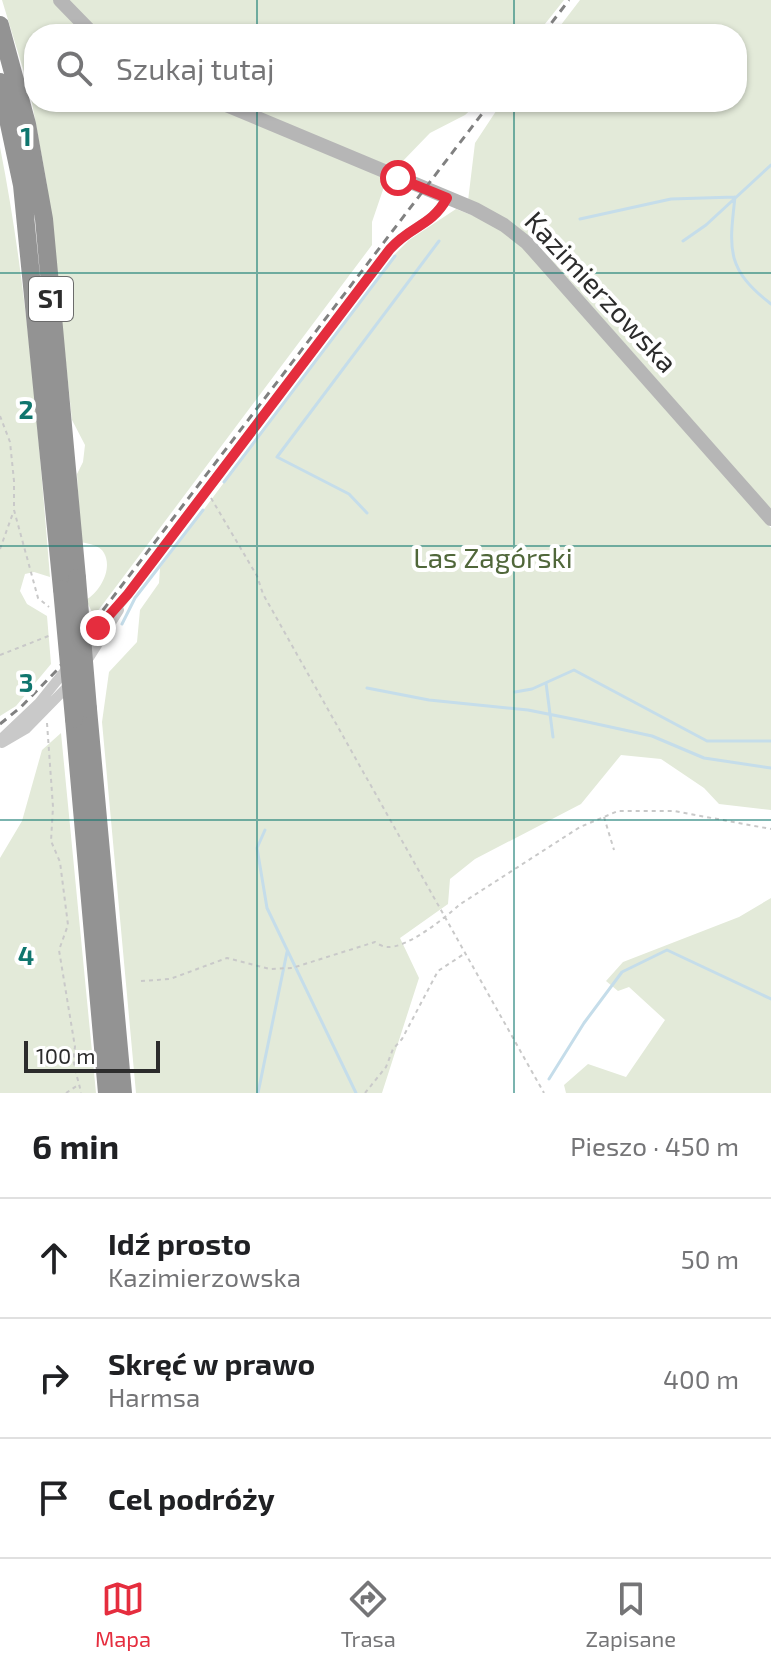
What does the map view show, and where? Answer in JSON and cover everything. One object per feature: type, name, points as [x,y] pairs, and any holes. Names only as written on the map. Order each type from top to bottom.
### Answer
[{"type":"highway","name":"S1","points":[[0,25],[27,124],[44,219],[69,584],[123,1093]]},
{"type":"highway","name":"S1","points":[[0,82],[22,185],[69,584]]},
{"type":"highway","points":[[0,99],[10,118]]},
{"type":"highway","name":"S1","points":[[81,714],[107,1093]]},
{"type":"street","points":[[60,0],[83,24]]},
{"type":"street","name":"Kazimierzowska","points":[[243,112],[484,214],[527,243],[771,519]]},
{"type":"street","points":[[0,742],[51,689],[128,594],[390,249],[403,235],[437,216],[447,198]]},
{"type":"street","points":[[0,742],[26,729],[46,710],[104,639],[128,594]]},
{"type":"path","points":[[0,416],[10,442],[14,510],[38,598],[51,609]]},
{"type":"path","points":[[206,490],[257,576],[263,594],[544,1093]]},
{"type":"path","points":[[0,549],[14,510]]},
{"type":"path","points":[[0,655],[52,635]]},
{"type":"path","points":[[46,710],[53,807],[51,841],[60,862],[68,925],[59,950],[75,1047],[74,1072],[81,1093]]},
{"type":"path","points":[[141,981],[170,979],[227,958],[270,969],[292,968],[375,942],[385,947],[398,946],[580,827],[603,816],[631,810],[657,810],[695,813],[771,829]]},
{"type":"path","points":[[603,816],[614,850]]},
{"type":"path","points":[[365,1093],[386,1067],[393,1049],[402,1039],[438,971],[465,953]]},
{"type":"path","points":[[66,1093],[80,1085]]},
{"type":"green space","points":[[2,0],[54,0],[76,24],[24,24],[24,72]]},
{"type":"green space","points":[[67,0],[564,0],[545,24],[91,24]]},
{"type":"green space","points":[[580,0],[771,0],[771,510],[569,280],[468,201],[475,143],[495,112],[747,112],[747,24],[562,24]]},
{"type":"green space","points":[[34,112],[230,112],[387,178],[372,222],[372,245],[94,616],[86,600],[104,580],[107,566],[100,548],[81,542],[77,474],[83,462],[85,445],[72,420],[47,185]]},
{"type":"green space","points":[[257,112],[468,112],[430,133],[399,165],[389,166]]},
{"type":"green space","points":[[0,147],[25,307],[50,577],[34,572],[25,574],[20,591],[27,604],[47,616],[51,664],[16,706],[0,716]]},
{"type":"green space","name":"Las Zagórski","points":[[456,209],[492,223],[524,248],[771,528],[771,810],[719,804],[704,788],[661,759],[621,755],[581,804],[475,859],[450,879],[448,904],[400,938],[419,978],[382,1093],[136,1093],[102,722],[109,672],[137,642],[140,610],[159,583],[160,568],[396,253],[409,240]]},
{"type":"green space","points":[[61,733],[96,1093],[0,1093],[0,858],[22,821],[42,750]]},
{"type":"green space","points":[[771,898],[771,1093],[566,1093],[564,1085],[588,1064],[626,1077],[665,1020],[629,987],[618,991],[606,981],[623,962],[739,917]]},
{"type":"waterway","points":[[683,241],[706,225],[771,165]]},
{"type":"waterway","points":[[735,197],[732,245],[738,269],[756,292],[771,304]]},
{"type":"waterway","points":[[580,219],[671,199],[735,197]]},
{"type":"waterway","points":[[367,513],[349,494],[277,457],[439,241]]},
{"type":"waterway","points":[[224,482],[395,256]]},
{"type":"waterway","points":[[122,624],[135,598],[203,510]]},
{"type":"waterway","points":[[515,692],[532,689],[574,670],[707,741],[771,741]]},
{"type":"waterway","points":[[546,683],[553,737]]},
{"type":"waterway","points":[[367,688],[429,700],[528,710],[652,736],[704,758],[771,768]]},
{"type":"waterway","points":[[265,830],[257,848],[267,908],[356,1093]]},
{"type":"waterway","points":[[549,1079],[584,1023],[622,972],[667,950],[771,999]]},
{"type":"waterway","points":[[258,1093],[287,952]]},
{"type":"railway","points":[[551,24],[569,0]]},
{"type":"railway","points":[[0,724],[58,669],[483,112]]},
{"type":"route","points":[[98,628],[128,594],[390,249],[403,235],[437,216],[447,198],[398,178]]}]
